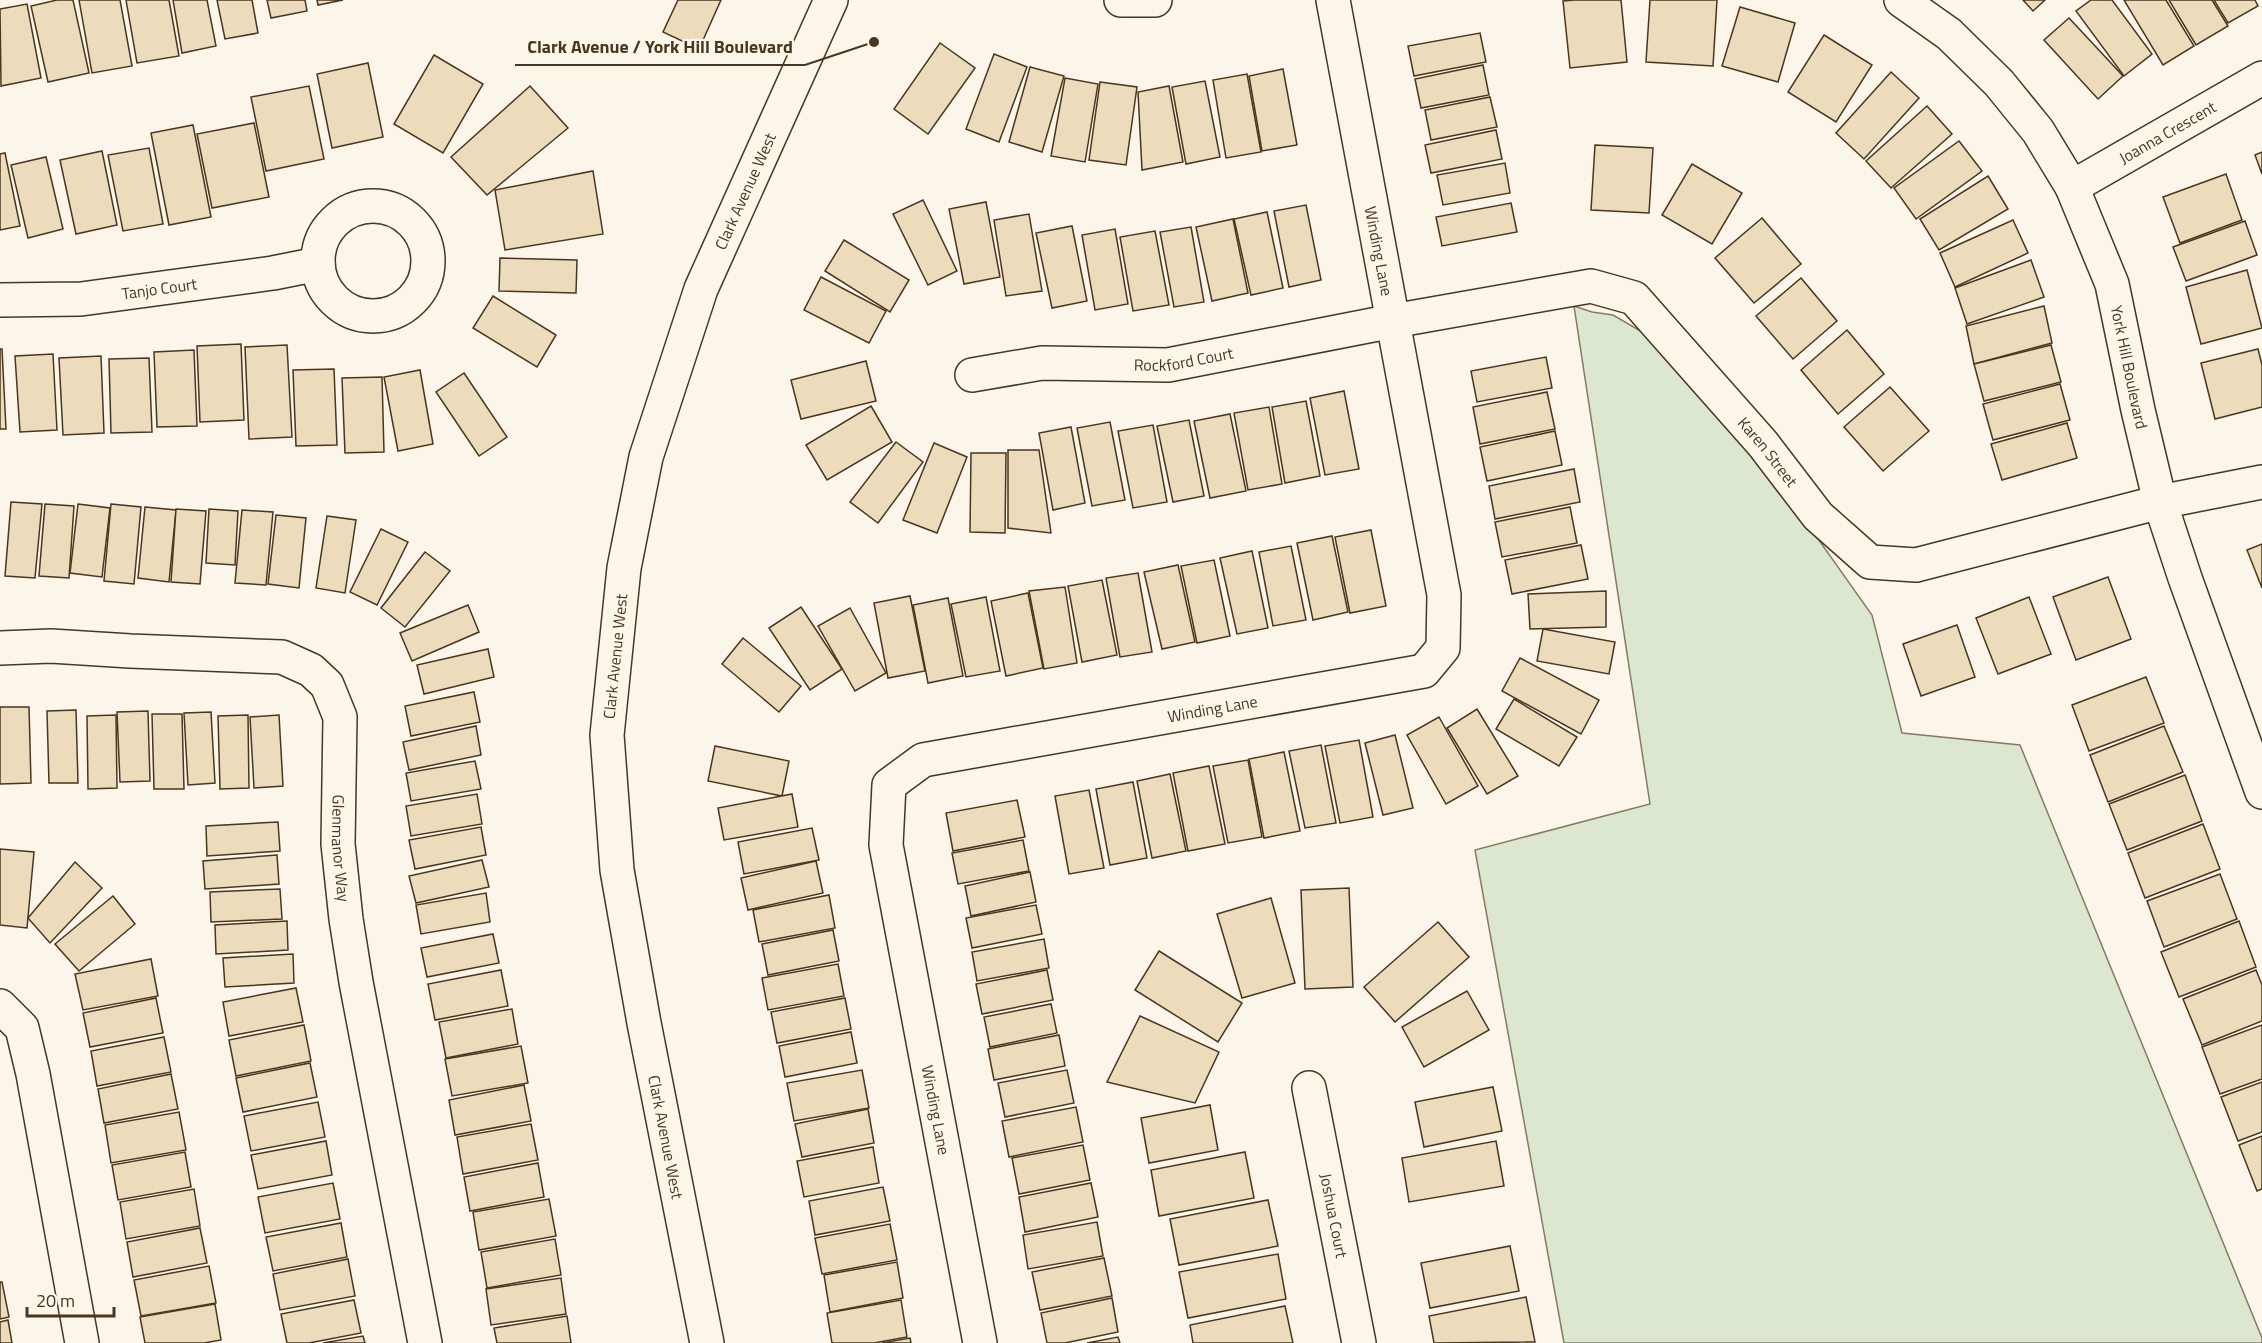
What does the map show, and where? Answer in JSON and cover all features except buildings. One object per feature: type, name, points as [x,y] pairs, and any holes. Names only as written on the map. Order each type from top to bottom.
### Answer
[{"type":"street","name":"Clark Avenue West","points":[[707,1343],[644,1023],[617,870],[607,735],[624,568],[646,457],[701,289],[831,0]]},
{"type":"street","points":[[1121,0],[1155,0]]},
{"type":"street","name":"Winding Lane","points":[[980,1343],[886,845],[889,785],[923,760],[1424,671],[1443,648],[1444,595],[1333,0]]},
{"type":"street","name":"York Hill Boulevard","points":[[1901,0],[1949,34],[1999,83],[2038,131],[2072,187],[2112,284],[2160,502],[2262,792]]},
{"type":"street","name":"Joanna Crescent","points":[[2072,187],[2262,78]]},
{"type":"street","name":"Tanjo Court","points":[[0,300],[81,299],[273,273],[318,264]]},
{"type":"street","name":"Karen Street","points":[[1393,321],[1591,286],[1634,298],[1763,444],[1818,516],[1870,562],[1916,565],[2160,502],[2262,482]]},
{"type":"street","name":"Rockford Court","points":[[972,375],[1041,363],[1168,365],[1393,321]]},
{"type":"street","name":"Glenmanor Way","points":[[0,648],[51,646],[282,657],[311,670],[327,685],[340,717],[338,844],[346,919],[425,1343]]},
{"type":"street","points":[[0,1005],[22,1028],[33,1074],[82,1343]]},
{"type":"street","name":"Joshua Court","points":[[1309,1088],[1359,1343]]},
{"type":"green space","points":[[1574,306],[1613,315],[1644,333],[1794,505],[1872,615],[1902,733],[2020,745],[2262,1338],[2262,1343],[1564,1343],[1475,850],[1650,804]]},
{"type":"place","name":"Clark Avenue / York Hill Boulevard","points":[[874,42]]}]
